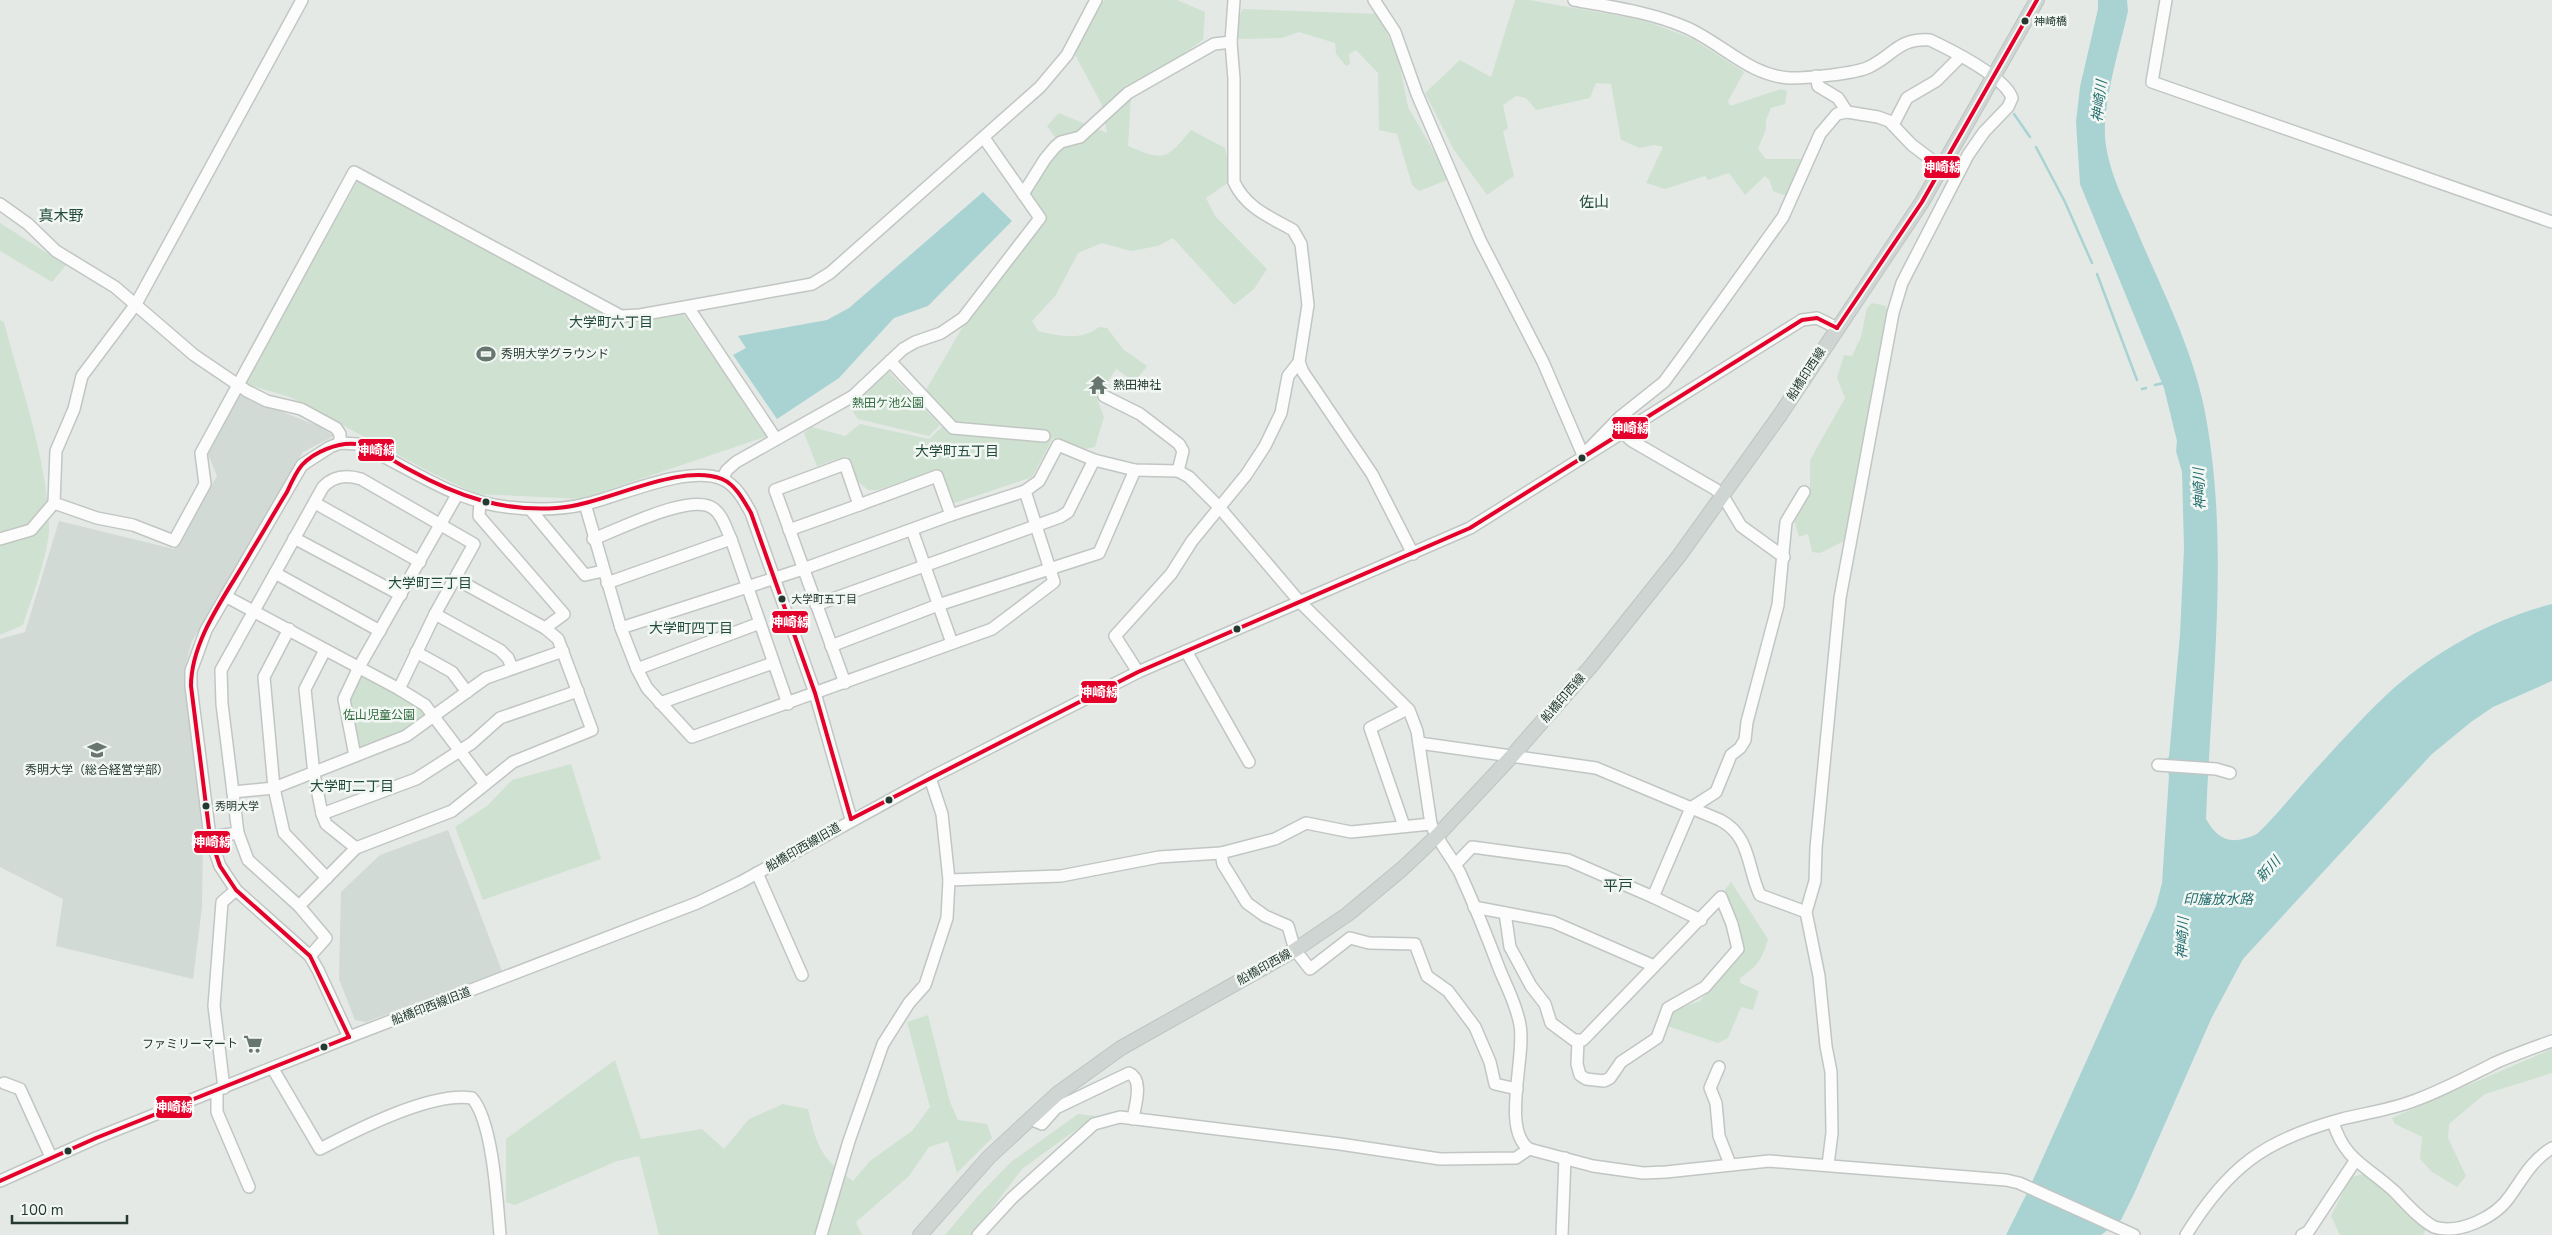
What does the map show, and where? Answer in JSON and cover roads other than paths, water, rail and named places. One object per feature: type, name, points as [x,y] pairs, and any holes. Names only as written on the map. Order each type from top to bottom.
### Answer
[{"type":"main road","name":"船橋印西線","points":[[920,1235],[983,1163],[1057,1094],[1121,1048],[1296,950],[1365,901],[1434,830],[1512,756],[1622,628],[1723,496],[1890,252],[2037,0]]},
{"type":"street","points":[[0,540],[31,530],[54,503],[56,492],[56,451],[74,409],[82,376],[136,304],[302,0]]},
{"type":"street","points":[[54,503],[97,518],[133,526],[174,541],[205,484],[201,453],[354,172],[620,316],[640,315],[812,284],[830,273],[985,137],[1056,71],[1096,0]]},
{"type":"street","points":[[1234,0],[1231,42],[1234,79],[1234,182],[1239,193],[1252,206],[1293,230],[1301,244],[1308,305],[1301,337],[1299,362],[1303,372],[1372,474],[1413,554]]},
{"type":"street","points":[[1374,0],[1394,32],[1417,94],[1480,240],[1543,362],[1583,455],[1620,417],[1664,382],[1783,216],[1823,129],[1837,114],[1848,112],[1878,117],[1893,126],[1912,145],[1941,167]]},
{"type":"street","points":[[1574,0],[1660,17],[1687,28],[1741,61],[1768,74],[1790,78],[1816,76],[1868,67],[1902,43],[1919,39],[1930,40],[1993,76],[2006,87],[2012,98],[2008,107],[1984,132],[1968,155],[1902,283],[1893,313],[1840,598],[1816,848],[1816,881],[1806,912],[1819,976],[1826,1046],[1831,1072],[1832,1133],[1828,1165]]},
{"type":"street","points":[[2166,0],[2152,82],[2552,222]]},
{"type":"street","points":[[1023,194],[1055,146],[1061,142],[1080,137],[1128,93],[1214,44],[1231,42]]},
{"type":"street","points":[[1893,126],[1907,98],[1936,81],[1960,57]]},
{"type":"street","points":[[1816,76],[1818,86],[1838,98],[1848,112]]},
{"type":"street","points":[[722,479],[727,470],[736,462],[853,396],[890,361],[915,342],[941,333],[963,318],[1040,218],[985,137]]},
{"type":"street","points":[[0,204],[28,224],[56,251],[115,287],[182,346],[237,385],[267,401],[301,409],[336,428],[340,434],[340,444]]},
{"type":"street","points":[[688,307],[776,439]]},
{"type":"street","name":"船橋印西線旧道","points":[[0,1181],[51,1157],[349,1037],[682,910],[757,873],[851,819],[1138,672],[1299,601],[1413,554],[1491,517],[1583,455],[1802,320],[1817,318],[1837,328]]},
{"type":"street","points":[[890,361],[953,428],[1044,436]]},
{"type":"street","points":[[1138,672],[1115,636],[1170,574],[1219,507],[1246,475],[1265,446],[1281,413],[1288,376],[1299,362]]},
{"type":"street","points":[[1104,396],[1140,414],[1179,444],[1183,451],[1178,471]]},
{"type":"street","points":[[1622,432],[1632,441],[1715,489],[1723,496],[1741,526],[1784,557]]},
{"type":"street","points":[[349,1037],[310,956],[236,890],[220,866],[210,837],[191,671],[206,630],[227,597],[302,465],[321,451],[340,444],[358,444],[457,495],[480,502],[530,509],[585,504],[688,475],[722,479],[742,497],[751,513],[815,693],[851,819]]},
{"type":"street","points":[[621,628],[803,568],[951,515],[1025,491],[1039,481],[1058,445],[1094,460],[1135,470],[1178,471],[1189,477],[1219,507],[1299,601],[1407,709],[1417,731],[1434,830],[1455,865],[1515,1003],[1521,1033],[1516,1133],[1521,1143],[1529,1149],[1593,1166],[1643,1173],[1769,1161],[1972,1176],[2019,1183],[2130,1234]]},
{"type":"street","points":[[816,605],[1037,528],[1068,512],[1094,460]]},
{"type":"street","points":[[845,683],[775,490],[845,464],[858,505]]},
{"type":"street","points":[[831,646],[938,605],[1050,567],[1099,553],[1135,470]]},
{"type":"street","points":[[310,956],[326,938],[300,906],[248,860],[238,833],[222,704],[220,670],[328,481],[340,476],[353,477],[394,497],[440,526],[474,544],[435,614],[399,688]]},
{"type":"street","points":[[789,530],[937,476],[951,515]]},
{"type":"street","points":[[585,504],[603,571],[621,628],[637,669],[647,688],[692,737],[992,629],[1054,582],[1025,491]]},
{"type":"street","points":[[1653,896],[1691,808],[1716,792],[1731,755],[1740,748],[1745,740],[1747,722],[1778,605],[1786,522],[1804,492]]},
{"type":"street","points":[[355,756],[344,699],[359,668],[457,495]]},
{"type":"street","points":[[480,502],[479,516],[564,614],[545,628]]},
{"type":"street","points":[[315,503],[420,562]]},
{"type":"street","points":[[593,539],[684,504],[696,503],[714,508],[721,517],[730,539],[788,704]]},
{"type":"street","points":[[530,509],[585,575],[603,571]]},
{"type":"street","points":[[912,530],[952,643]]},
{"type":"street","points":[[294,538],[401,595]]},
{"type":"street","points":[[607,583],[730,539]]},
{"type":"street","points":[[275,573],[380,631]]},
{"type":"street","points":[[300,906],[356,848],[452,811],[513,762],[592,730],[558,639],[545,628],[456,579]]},
{"type":"street","points":[[227,597],[399,688],[425,705],[485,784]]},
{"type":"street","points":[[435,614],[500,650],[508,658],[512,668]]},
{"type":"street","points":[[637,669],[760,623]]},
{"type":"street","points":[[289,630],[264,677],[274,788],[284,833],[327,878]]},
{"type":"street","points":[[325,650],[305,689],[314,774],[322,814],[326,824],[356,848]]},
{"type":"street","points":[[233,792],[274,788],[314,774],[406,736],[486,678],[563,651]]},
{"type":"street","points":[[1186,651],[1249,762]]},
{"type":"street","points":[[416,652],[452,672],[467,692]]},
{"type":"street","points":[[660,703],[773,663]]},
{"type":"street","points":[[322,814],[416,779],[460,751],[500,718],[578,691]]},
{"type":"street","points":[[1404,826],[1370,728],[1407,709]]},
{"type":"street","points":[[1418,743],[1596,768],[1691,808],[1731,826],[1738,833],[1754,870],[1755,885],[1760,895],[1806,912]]},
{"type":"street","points":[[2158,765],[2216,768],[2230,773]]},
{"type":"street","points":[[821,1235],[846,1150],[883,1044],[904,1009],[925,985],[932,970],[947,918],[949,880],[942,814],[930,778]]},
{"type":"street","points":[[949,880],[1061,876],[1158,857],[1221,853],[1275,839],[1306,823],[1351,832],[1404,826],[1434,830]]},
{"type":"street","points":[[210,837],[238,833]]},
{"type":"street","points":[[1455,865],[1472,846],[1568,860],[1653,896],[1701,920]]},
{"type":"street","points":[[1221,853],[1222,864],[1247,903],[1265,916],[1288,926],[1296,950],[1310,969],[1350,938],[1369,943],[1415,944],[1427,976],[1448,991],[1475,1027],[1490,1062],[1495,1084],[1517,1089]]},
{"type":"street","points":[[757,873],[802,975]]},
{"type":"street","points":[[236,890],[222,902],[214,1006],[221,1089],[217,1112],[249,1187]]},
{"type":"street","points":[[1506,913],[1510,948],[1531,986],[1545,1004],[1551,1022],[1561,1031],[1578,1041],[1583,1040],[1701,920],[1721,897],[1732,924],[1738,949],[1705,987],[1668,1008],[1662,1027],[1652,1042],[1620,1062],[1610,1078],[1604,1081],[1586,1079],[1580,1075],[1577,1064],[1578,1041]]},
{"type":"street","points":[[1474,907],[1553,922],[1654,966]]},
{"type":"street","points":[[2186,1235],[2207,1202],[2228,1177],[2250,1159],[2282,1139],[2333,1122],[2415,1101],[2497,1062],[2552,1041]]},
{"type":"street","points":[[1719,1068],[1710,1088],[1716,1103],[1719,1136],[1730,1164]]},
{"type":"street","points":[[273,1069],[320,1149],[352,1132],[405,1111],[446,1098],[472,1098],[481,1113],[490,1146],[500,1235]]},
{"type":"street","points":[[1030,1118],[1042,1124],[1056,1108],[1129,1073],[1134,1076],[1138,1083],[1133,1119]]},
{"type":"street","points":[[4,1083],[20,1088],[51,1157]]},
{"type":"street","points":[[978,1235],[1012,1198],[1094,1124],[1120,1117],[1340,1144],[1440,1159],[1516,1158],[1529,1149]]},
{"type":"street","points":[[2333,1122],[2339,1142],[2355,1160],[2378,1176],[2433,1227],[2456,1230],[2481,1221],[2496,1212],[2509,1198],[2526,1171],[2542,1154],[2552,1148]]},
{"type":"street","points":[[1562,1235],[1564,1158]]},
{"type":"street","points":[[2302,1235],[2308,1232],[2355,1160]]},
{"type":"water","name":"印旛放水路","points":[[2098,0],[2127,0],[2128,11],[2108,97],[2105,131],[2106,146],[2117,186],[2174,314],[2191,360],[2204,407],[2212,458],[2218,561],[2215,665],[2206,819],[2211,827],[2216,833],[2227,839],[2241,840],[2257,834],[2363,718],[2412,673],[2449,648],[2489,626],[2552,604],[2552,681],[2493,707],[2471,722],[2432,754],[2243,959],[2212,1017],[2121,1220],[2101,1235],[2006,1235],[2027,1193],[2156,906],[2162,883],[2169,776],[2166,759],[2169,757],[2180,635],[2184,548],[2182,472],[2176,451],[2177,441],[2164,388],[2080,184],[2076,122],[2080,87],[2098,9]]},
{"type":"water","points":[[983,192],[1012,221],[928,306],[894,318],[839,378],[777,419],[733,355],[746,348],[738,336],[827,320],[849,308]]},
{"type":"waterway","points":[[2014,114],[2030,137]]},
{"type":"waterway","points":[[2036,147],[2065,202],[2092,263]]},
{"type":"waterway","points":[[2097,274],[2137,380]]},
{"type":"waterway","points":[[2155,385],[2164,383]]},
{"type":"waterway","points":[[2142,389],[2146,388]]},
{"type":"place","name":"神崎橋","points":[[2025,21]]},
{"type":"place","name":"秀明大学グラウンド","points":[[486,354]]},
{"type":"place","name":"熱田神社","points":[[1098,385]]},
{"type":"place","name":"大学町五丁目","points":[[782,599]]},
{"type":"place","name":"秀明大学（総合経営学部）","points":[[97,750]]},
{"type":"place","name":"秀明大学","points":[[206,806]]},
{"type":"place","name":"ファミリーマート","points":[[253,1044]]},
{"type":"district","name":"佐山","points":[[1594,202]]},
{"type":"district","name":"真木野","points":[[61,216]]},
{"type":"district","name":"大学町六丁目","points":[[611,322]]},
{"type":"district","name":"大学町五丁目","points":[[957,451]]},
{"type":"district","name":"大学町三丁目","points":[[430,583]]},
{"type":"district","name":"大学町四丁目","points":[[691,628]]},
{"type":"district","name":"大学町二丁目","points":[[352,786]]},
{"type":"district","name":"平戸","points":[[1618,886]]},
{"type":"water label","name":"神崎川","points":[[2099,101]]},
{"type":"water label","name":"神崎川","points":[[2199,489]]},
{"type":"water label","name":"新川","points":[[2268,869]]},
{"type":"water label","name":"神崎川","points":[[2182,938]]},
{"type":"park label","name":"熱田ケ池公園","points":[[888,403]]},
{"type":"park label","name":"佐山児童公園","points":[[379,715]]}]
